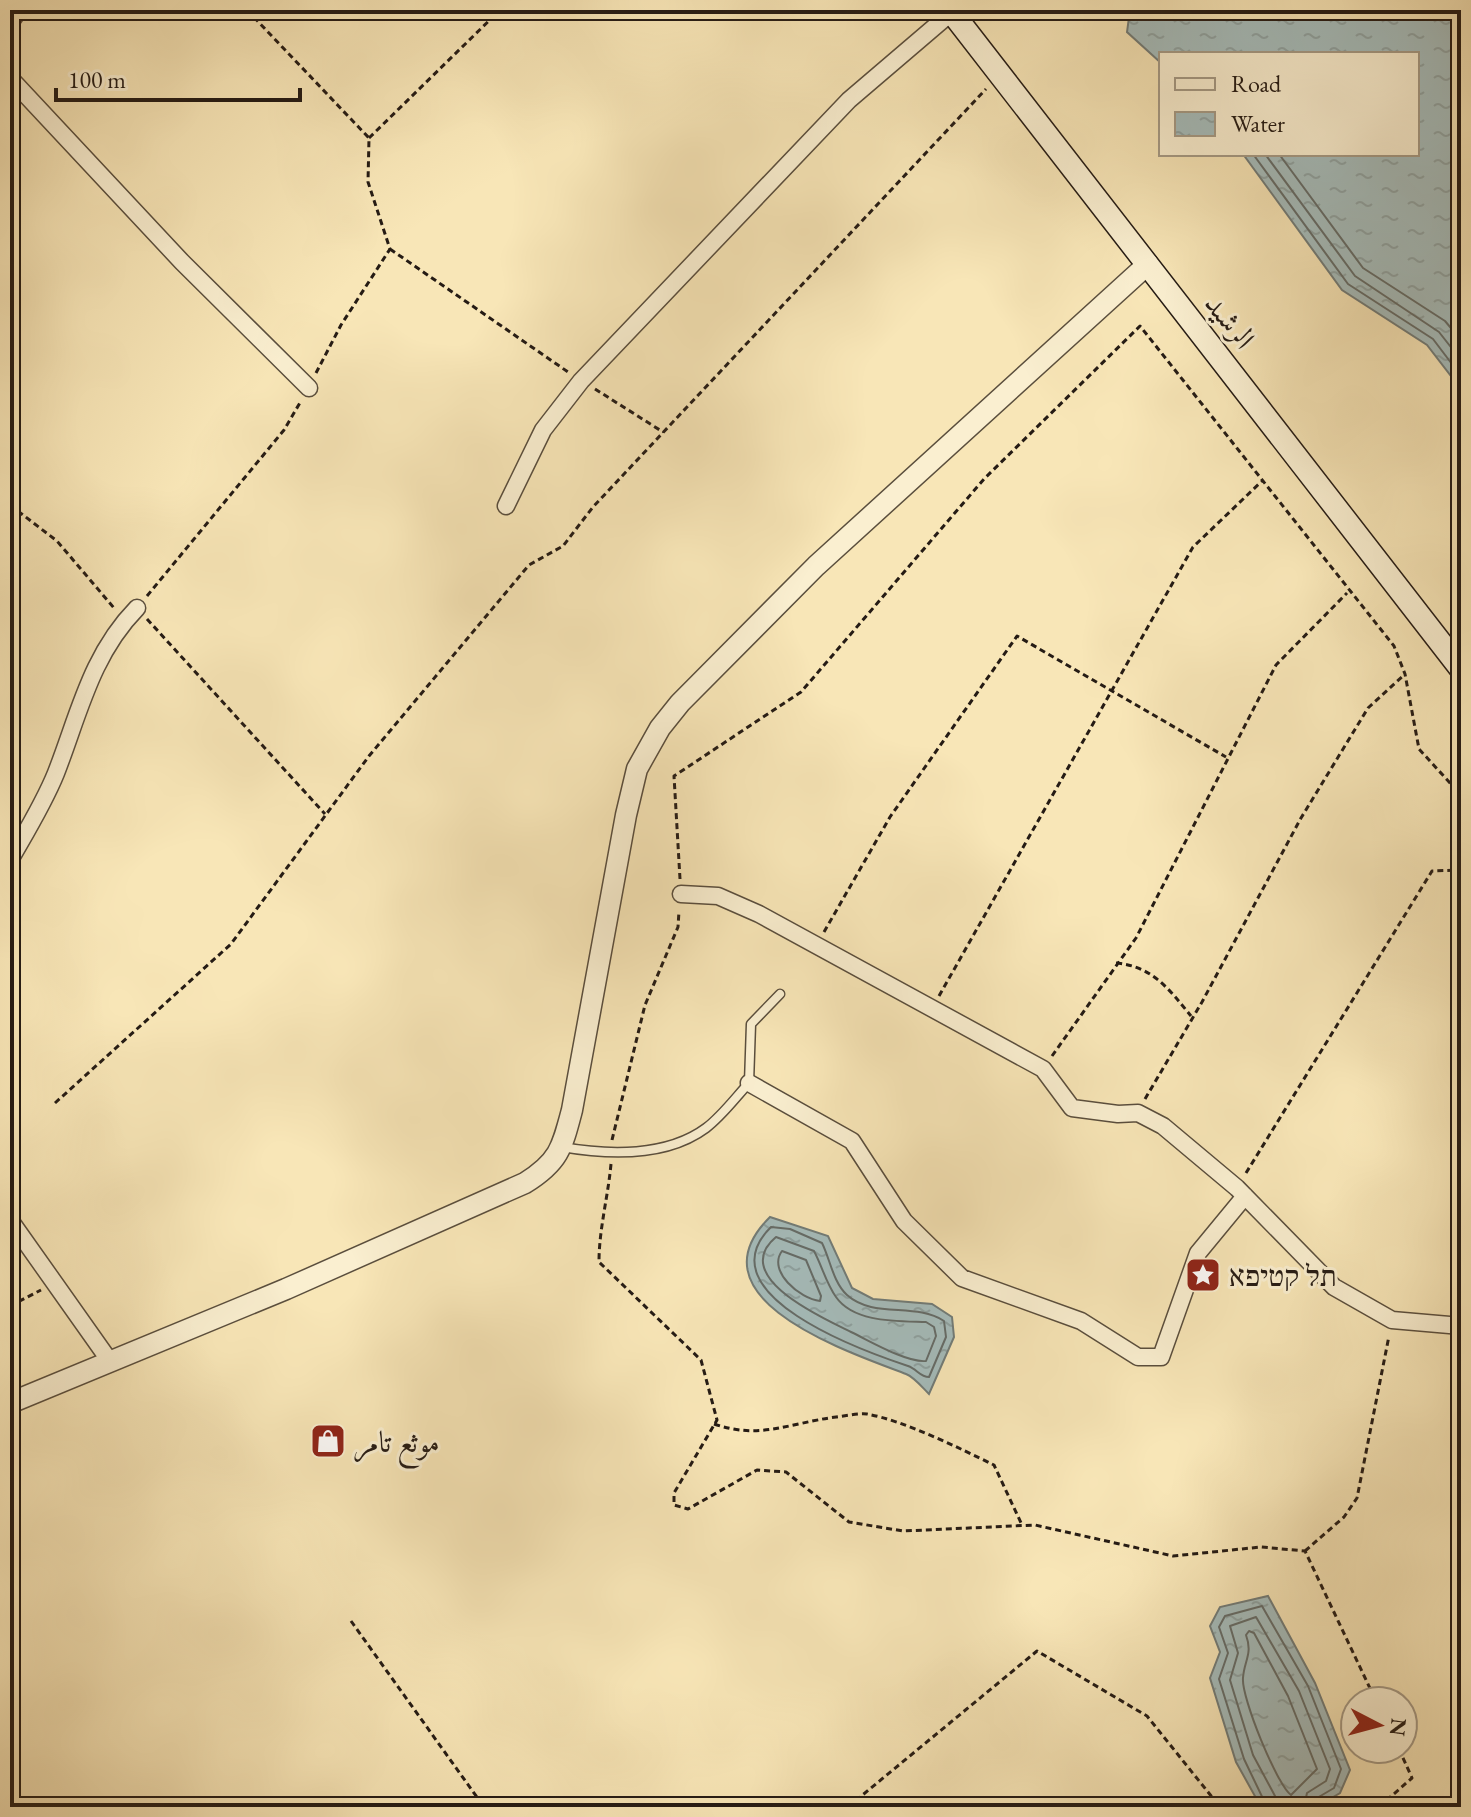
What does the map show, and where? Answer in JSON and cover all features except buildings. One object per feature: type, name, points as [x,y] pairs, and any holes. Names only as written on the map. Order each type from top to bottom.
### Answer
[{"type":"main road","name":"الرشيد","points":[[951,11],[1461,669]]},
{"type":"street","points":[[10,23],[19,10]]},
{"type":"street","points":[[506,506],[543,430],[581,381],[849,100],[951,11]]},
{"type":"street","points":[[10,78],[182,262],[309,388]]},
{"type":"street","points":[[10,1403],[286,1289],[525,1183],[550,1168],[562,1147],[637,769],[660,728],[816,566],[1148,264]]},
{"type":"street","points":[[10,860],[56,773],[77,707],[96,664],[131,614]]},
{"type":"street","points":[[681,894],[718,896],[816,945],[1043,1069],[1072,1108],[1118,1114],[1138,1113],[1163,1126],[1241,1192],[1334,1287],[1392,1320],[1461,1326]]},
{"type":"street","points":[[749,1083],[852,1141],[904,1221],[962,1278],[1081,1321],[1138,1357],[1161,1357],[1198,1253],[1241,1192]]},
{"type":"street","points":[[10,1220],[109,1360]]},
{"type":"lane","points":[[562,1147],[612,1153],[676,1145],[708,1127],[749,1083],[751,1024],[780,994]]},
{"type":"path","points":[[247,10],[369,138]]},
{"type":"path","points":[[500,10],[369,138],[368,182],[390,249],[581,381],[663,432]]},
{"type":"path","points":[[55,1103],[231,944],[369,756],[529,565],[563,546],[593,507],[1000,75]]},
{"type":"path","points":[[131,614],[284,430],[341,325],[390,249]]},
{"type":"path","points":[[931,1009],[956,970],[1193,547],[1262,481]]},
{"type":"path","points":[[10,505],[57,541],[325,814]]},
{"type":"path","points":[[1043,1069],[1136,938],[1226,757],[1276,665],[1347,592]]},
{"type":"path","points":[[816,945],[890,817],[1017,636],[1226,757]]},
{"type":"path","points":[[1138,1113],[1301,818],[1368,708],[1405,674]]},
{"type":"path","points":[[1241,1192],[1432,871],[1461,870]]},
{"type":"path","points":[[1116,963],[1138,965],[1162,981],[1191,1016]]},
{"type":"path","points":[[10,1306],[55,1283]]},
{"type":"path","points":[[1305,1551],[1344,1517],[1357,1498],[1392,1320]]},
{"type":"path","points":[[714,1424],[740,1433],[760,1433],[796,1423],[866,1414],[951,1445],[994,1465],[1022,1525]]},
{"type":"path","points":[[351,1621],[484,1807]]},
{"type":"path","points":[[848,1807],[1037,1651],[1147,1716],[1220,1807]]},
{"type":"path","points":[[1379,1807],[1412,1778],[1406,1765]]},
{"type":"water","points":[[1130,10],[1461,10],[1461,389],[1427,345],[1342,290],[1244,156],[1419,156],[1419,52],[1159,52],[1159,61],[1127,32]]},
{"type":"water","points":[[770,1217],[828,1236],[852,1288],[873,1299],[932,1304],[952,1317],[954,1337],[929,1394],[909,1375],[816,1336],[786,1318],[762,1297],[748,1273],[750,1246]]},
{"type":"water","points":[[1268,1596],[1315,1683],[1339,1743],[1339,1765],[1348,1765],[1350,1770],[1340,1793],[1316,1807],[1261,1807],[1236,1762],[1210,1678],[1220,1652],[1210,1626],[1220,1607]]},
{"type":"place","name":"תל קטיפא","points":[[1203,1275]]},
{"type":"place","name":"موثع تامر","points":[[328,1441]]}]
